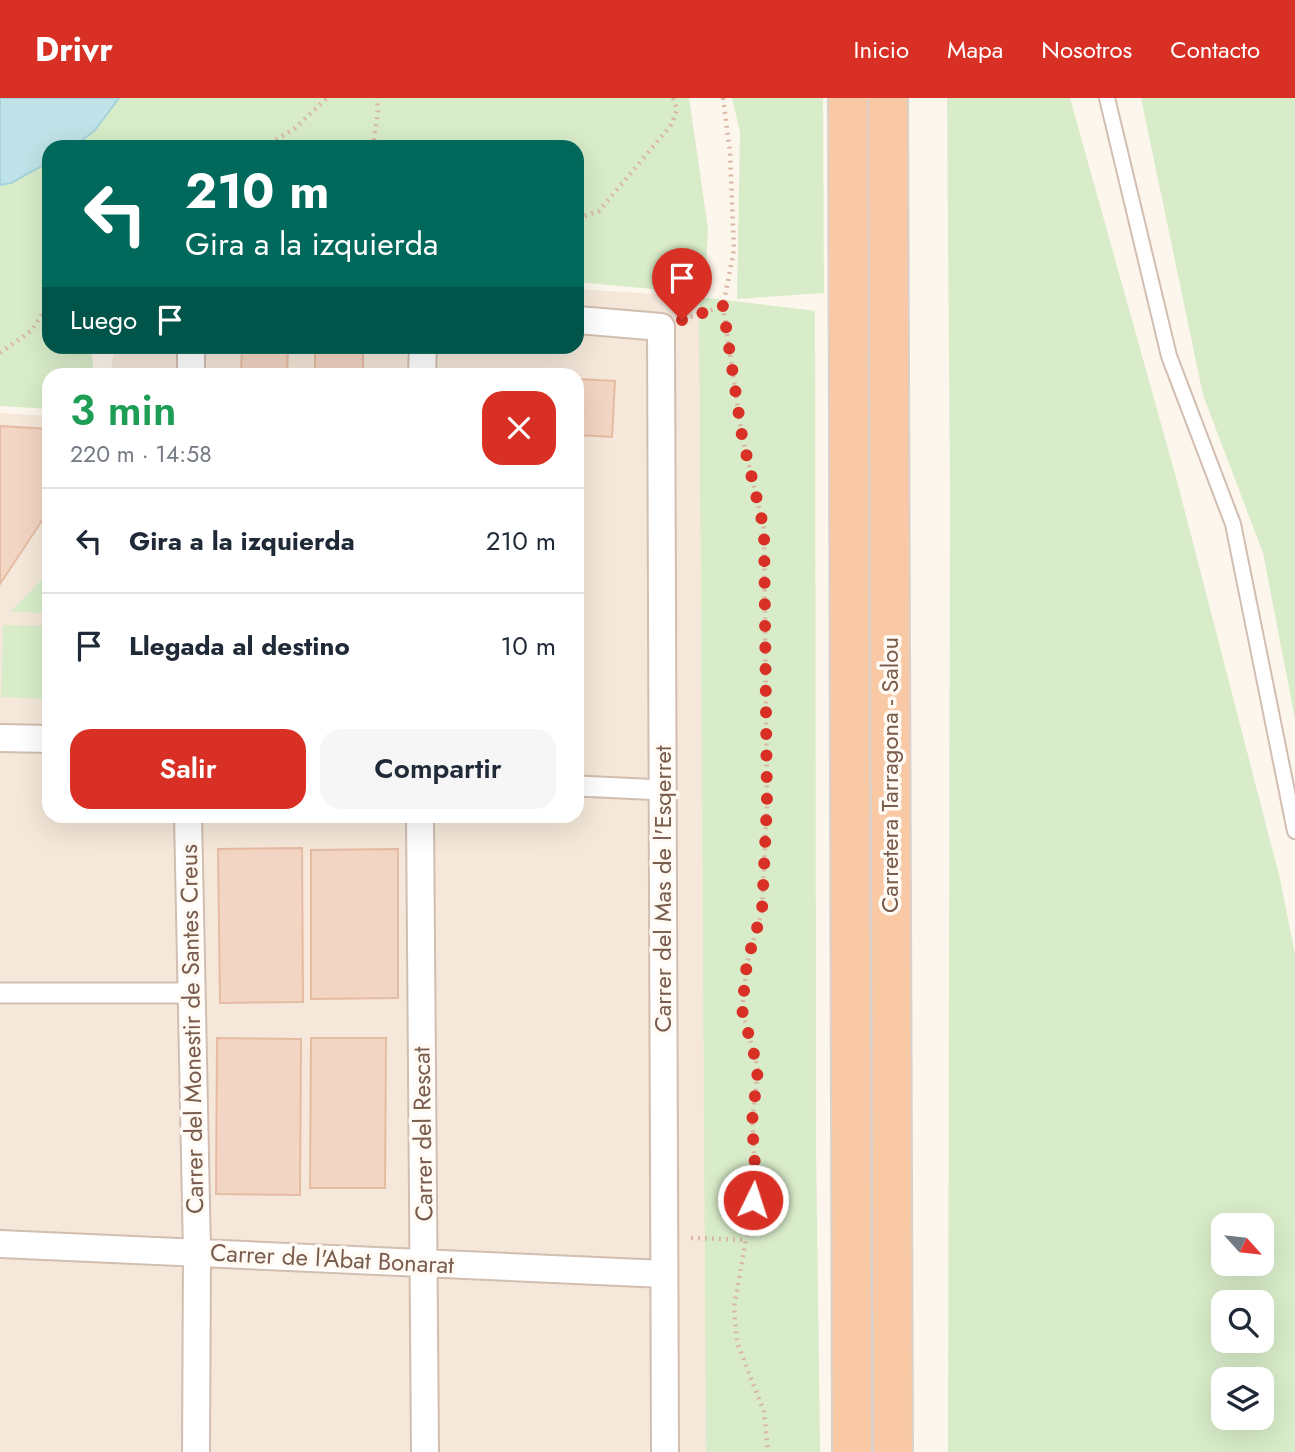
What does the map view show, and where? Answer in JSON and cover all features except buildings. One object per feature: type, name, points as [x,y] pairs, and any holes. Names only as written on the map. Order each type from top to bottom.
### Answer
[{"type":"highway","name":"Carretera Tarragona - Salou","points":[[848,98],[852,1452]]},
{"type":"highway","name":"Carretera Tarragona - Salou","points":[[888,98],[893,1452]]},
{"type":"street","points":[[584,321],[661,327]]},
{"type":"street","name":"Carrer del Mas de l'Esqerret","points":[[661,327],[665,1452]]},
{"type":"street","points":[[0,738],[42,739]]},
{"type":"street","points":[[584,786],[663,790]]},
{"type":"street","name":"Carrer del Monestir de Santes Creus","points":[[188,823],[197,1253],[196,1452]]},
{"type":"street","name":"Carrer del Rescat","points":[[420,823],[425,1452]]},
{"type":"street","points":[[0,993],[193,993]]},
{"type":"street","name":"Carrer de l'Abat Bonarat","points":[[0,1244],[664,1274]]},
{"type":"lane","points":[[1107,98],[1169,356],[1233,524],[1295,831]]},
{"type":"path","points":[[275,140],[295,128],[327,98]]},
{"type":"path","points":[[374,140],[377,98]]},
{"type":"path","points":[[584,216],[599,211],[672,124],[677,108],[673,98]]},
{"type":"path","points":[[723,98],[730,152],[734,250],[723,306],[742,436],[764,529],[767,803],[762,911],[747,962],[742,1010],[758,1069],[752,1122],[756,1181],[734,1308],[737,1342],[764,1412],[768,1452]]},
{"type":"path","points":[[661,327],[723,306]]},
{"type":"path","points":[[0,352],[32,330],[42,314]]},
{"type":"path","points":[[664,1237],[746,1240]]},
{"type":"shaded area","points":[[584,289],[699,297],[815,311],[816,1150],[820,1452],[0,1452],[0,413],[42,416],[42,823],[584,823],[584,368],[111,368],[114,354],[584,354]]},
{"type":"green space","points":[[0,98],[689,98],[708,228],[705,294],[584,283],[584,140],[42,140],[42,354],[92,354],[93,368],[42,368],[42,409],[0,406]]},
{"type":"green space","points":[[732,98],[823,98],[824,293],[737,299],[740,132]]},
{"type":"green space","points":[[947,98],[1070,98],[1177,481],[1280,879],[1295,954],[1295,1452],[948,1452],[950,492]]},
{"type":"green space","points":[[1141,98],[1295,98],[1295,719],[1263,553],[1203,395]]},
{"type":"green space","points":[[699,297],[815,311],[816,1150],[820,1452],[706,1452]]},
{"type":"green space","points":[[42,579],[42,613],[10,612]]},
{"type":"green space","points":[[3,625],[42,626],[42,699],[1,697]]},
{"type":"water","points":[[0,98],[119,98],[95,130],[83,140],[42,140],[42,166],[11,183],[0,185]]},
{"type":"route","points":[[682,320],[723,306],[742,436],[764,529],[767,803],[762,911],[747,962],[742,1010],[758,1069],[752,1122],[756,1181],[753,1200]]}]
